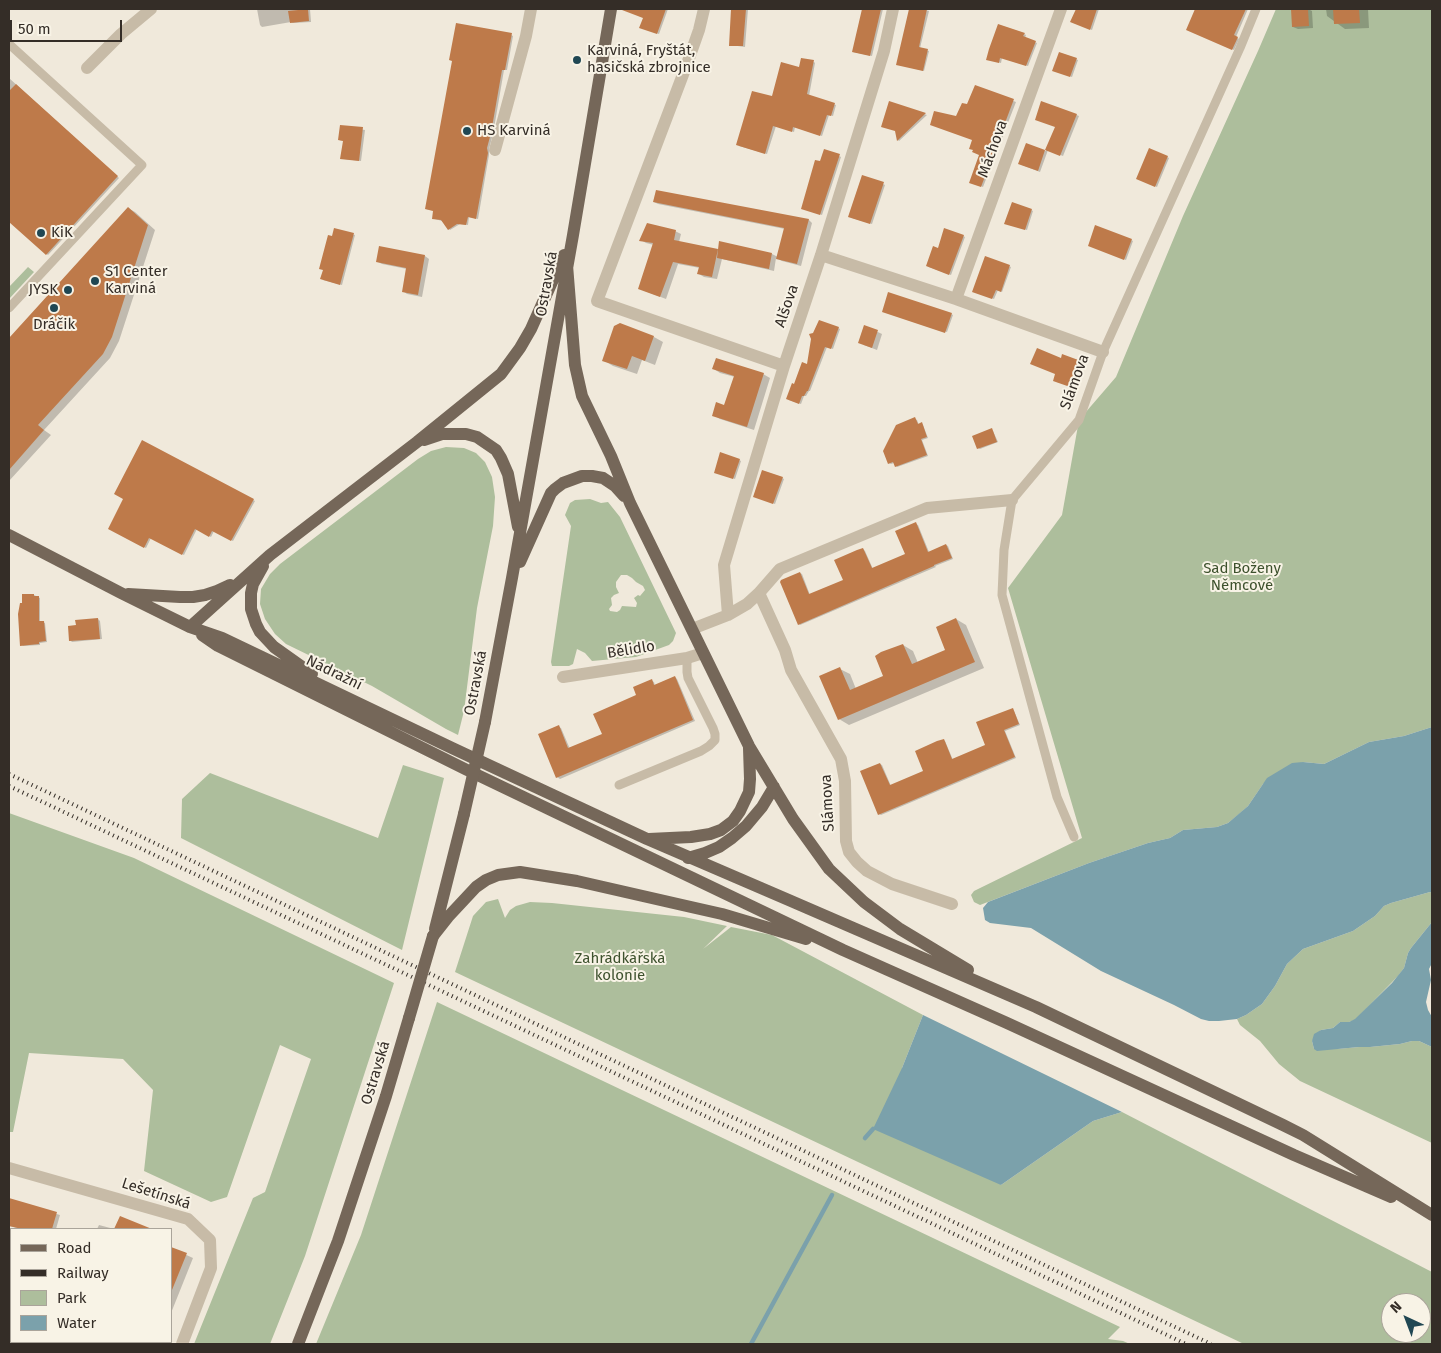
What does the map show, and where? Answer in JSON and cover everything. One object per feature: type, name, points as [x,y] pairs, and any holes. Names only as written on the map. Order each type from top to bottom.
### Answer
[{"type":"main road","name":"Ostravská","points":[[298,1344],[338,1240],[386,1096],[433,936],[464,814],[485,722],[512,578],[573,235],[610,9]]},
{"type":"main road","points":[[573,235],[531,329],[508,366],[483,389],[417,442],[270,555],[190,627],[218,646],[465,769],[843,950],[1294,1155],[1432,1214]]},
{"type":"main road","points":[[567,265],[575,365],[580,388],[596,426],[630,502],[749,746],[802,832],[829,869],[864,902],[900,929],[942,956],[1036,1007],[1303,1135],[1432,1214]]},
{"type":"main road","points":[[417,442],[442,434],[466,434],[477,437],[496,450],[508,474],[519,537]]},
{"type":"main road","points":[[512,578],[551,493],[563,483],[582,476],[603,478],[615,486],[630,502]]},
{"type":"main road","name":"Nádražní","points":[[9,535],[190,627],[222,638],[647,840],[1036,1007]]},
{"type":"main road","points":[[270,555],[253,584],[251,592],[250,609],[260,632],[274,647],[341,694]]},
{"type":"main road","points":[[120,593],[180,597],[205,595],[223,588],[250,573]]},
{"type":"main road","points":[[647,840],[710,834],[721,830],[733,821],[749,792],[749,746]]},
{"type":"main road","points":[[648,857],[690,858],[719,847],[746,826],[762,807],[774,787]]},
{"type":"main road","points":[[433,936],[476,887],[498,874],[520,872],[577,881],[706,910],[843,950]]},
{"type":"street","points":[[87,68],[121,34],[151,9]]},
{"type":"street","points":[[495,150],[526,36],[531,9]]},
{"type":"street","points":[[704,9],[687,64],[597,301],[784,366]]},
{"type":"street","name":"Alšova","points":[[728,615],[724,565],[784,366],[821,255],[884,51],[893,9]]},
{"type":"street","name":"Máchova","points":[[956,299],[1061,9]]},
{"type":"street","points":[[821,255],[956,299],[1103,352]]},
{"type":"street","points":[[692,629],[728,615],[746,604],[780,570],[927,508],[1012,500]]},
{"type":"street","name":"Slámova","points":[[759,593],[785,650],[791,670],[841,759],[845,781],[846,841],[849,852],[862,867],[875,876],[892,884],[952,904]]},
{"type":"street","name":"Bělidlo","points":[[563,677],[687,658],[703,653]]},
{"type":"street","name":"Lešetínská","points":[[9,1168],[188,1219],[210,1240],[211,1268],[182,1344]]},
{"type":"lane","name":"Slámova","points":[[1012,500],[1079,420],[1103,352],[1256,9]]},
{"type":"lane","points":[[9,44],[142,165],[9,308]]},
{"type":"lane","points":[[1012,500],[1004,550],[1002,595],[1057,797],[1074,837]]},
{"type":"lane","points":[[619,784],[701,751],[715,740],[713,728],[688,678],[687,658]]},
{"type":"green space","name":"Sad Boženy Němcové","points":[[1276,9],[1432,9],[1432,727],[1404,736],[1369,742],[1324,764],[1303,762],[1263,784],[1248,806],[1228,823],[1217,827],[1183,830],[1170,838],[1148,843],[1089,863],[980,905],[974,902],[971,895],[974,891],[1082,838],[1008,588],[1062,515],[1079,420],[1116,377],[1183,216]]},
{"type":"green space","points":[[28,267],[34,272],[9,299],[9,287]]},
{"type":"green space","points":[[446,447],[464,448],[476,453],[485,462],[492,477],[495,497],[493,526],[477,608],[464,711],[458,735],[372,686],[286,644],[275,634],[265,619],[260,604],[261,589],[270,574],[280,564],[418,459],[431,451]]},
{"type":"green space","points":[[590,499],[601,503],[608,502],[620,517],[676,633],[669,645],[636,657],[592,661],[585,653],[577,649],[573,664],[569,666],[552,666],[551,662],[571,526],[565,515],[570,503],[575,500]],"holes":[[[621,575],[627,575],[643,586],[645,590],[640,596],[638,595],[634,598],[637,603],[636,607],[622,606],[617,612],[610,611],[609,609],[612,605],[611,598],[619,593],[616,582]]]},
{"type":"green space","points":[[403,765],[444,778],[402,950],[181,838],[182,799],[210,773],[378,838]]},
{"type":"green space","points":[[9,813],[134,858],[394,983],[305,1256],[270,1344],[194,1344],[253,1198],[265,1192],[311,1059],[280,1045],[227,1197],[211,1202],[144,1171],[153,1090],[123,1059],[29,1053],[13,1132],[9,1132]]},
{"type":"green space","points":[[1432,893],[1432,922],[1411,948],[1404,968],[1398,976],[1355,1020],[1340,1022],[1333,1028],[1321,1030],[1312,1041],[1314,1049],[1370,1047],[1412,1041],[1419,1041],[1432,1047],[1432,1143],[1300,1081],[1279,1064],[1260,1041],[1240,1025],[1237,1019],[1262,1004],[1287,964],[1303,949],[1353,931],[1375,916],[1384,906]]},
{"type":"green space","name":"Zahrádkářská kolonie","points":[[498,899],[505,918],[510,910],[516,906],[530,902],[684,917],[727,926],[703,949],[731,927],[772,935],[923,1015],[902,1068],[1001,1185],[1093,1121],[1122,1112],[1432,1272],[1432,1344],[1244,1344],[455,972],[473,916],[486,902]]},
{"type":"green space","points":[[437,1002],[1120,1327],[1108,1339],[1130,1344],[316,1344],[361,1235]]},
{"type":"water","points":[[1432,727],[1432,893],[1384,906],[1375,916],[1353,931],[1303,949],[1287,964],[1262,1004],[1237,1019],[1209,1021],[1201,1019],[1101,971],[1031,928],[990,923],[985,920],[983,908],[988,902],[1089,863],[1148,843],[1170,838],[1183,830],[1217,827],[1228,823],[1248,806],[1267,778],[1292,763],[1324,764],[1369,742],[1404,736]]},
{"type":"water","points":[[1432,922],[1432,963],[1429,969],[1431,980],[1426,1002],[1432,1017],[1432,1047],[1419,1041],[1412,1041],[1370,1047],[1317,1051],[1314,1049],[1312,1041],[1314,1034],[1321,1030],[1333,1028],[1340,1022],[1349,1022],[1355,1019],[1392,983],[1404,968],[1411,948]]},
{"type":"water","points":[[923,1015],[1122,1112],[1093,1121],[1001,1185],[873,1129],[902,1068]]},
{"type":"building","points":[[308,9],[309,21],[290,23],[288,11]]},
{"type":"building","points":[[622,9],[666,9],[657,34],[639,28],[643,18]]},
{"type":"building","points":[[731,9],[746,9],[743,46],[729,46]]},
{"type":"building","points":[[862,9],[881,9],[870,56],[852,52]]},
{"type":"building","points":[[909,9],[927,9],[919,47],[928,49],[923,71],[896,65]]},
{"type":"building","points":[[1076,9],[1097,9],[1090,30],[1070,22]]},
{"type":"building","points":[[1195,9],[1246,9],[1234,35],[1238,37],[1232,50],[1186,30]]},
{"type":"building","points":[[1291,9],[1308,9],[1309,26],[1292,27]]},
{"type":"building","points":[[1333,9],[1359,9],[1360,23],[1334,24]]},
{"type":"building","points":[[456,23],[512,33],[505,70],[502,70],[476,219],[468,217],[466,225],[457,224],[448,230],[441,220],[432,219],[433,211],[425,209],[452,61],[449,60]]},
{"type":"building","points":[[998,24],[1025,33],[1023,36],[1036,41],[1026,66],[1000,58],[999,63],[986,60]]},
{"type":"building","points":[[1059,52],[1077,58],[1070,77],[1052,71]]},
{"type":"building","points":[[801,58],[814,60],[807,94],[835,103],[831,116],[827,115],[820,136],[793,127],[792,132],[773,126],[765,154],[736,145],[752,91],[772,96],[781,62],[799,67]]},
{"type":"building","points":[[16,84],[118,176],[46,255],[9,222],[9,91]]},
{"type":"building","points":[[975,85],[1014,99],[981,187],[969,183],[979,155],[969,149],[972,140],[930,125],[934,111],[956,116],[962,103],[967,104]]},
{"type":"building","points":[[889,101],[926,113],[897,141],[895,131],[881,127]]},
{"type":"building","points":[[1041,101],[1077,114],[1060,156],[1045,150],[1055,127],[1035,120]]},
{"type":"building","points":[[340,125],[363,127],[359,161],[340,159],[343,141],[338,140]]},
{"type":"building","points":[[1026,143],[1045,150],[1038,171],[1018,164]]},
{"type":"building","points":[[1149,148],[1168,156],[1155,187],[1136,179]]},
{"type":"building","points":[[824,149],[840,154],[820,215],[801,209],[815,160],[820,161]]},
{"type":"building","points":[[862,175],[884,182],[870,224],[848,217]]},
{"type":"building","points":[[656,190],[809,219],[797,264],[776,259],[784,228],[653,202]]},
{"type":"building","points":[[1012,202],[1032,209],[1025,230],[1004,224]]},
{"type":"building","name":"S1 Center Karviná","points":[[128,207],[148,225],[112,337],[103,354],[38,425],[44,430],[9,470],[9,338]]},
{"type":"building","points":[[647,223],[676,230],[674,240],[718,249],[712,277],[697,274],[699,267],[673,262],[660,297],[638,289],[653,243],[639,241]]},
{"type":"building","points":[[1095,225],[1132,239],[1124,260],[1088,246]]},
{"type":"building","points":[[334,228],[354,233],[340,285],[320,279],[323,270],[319,269],[328,235],[332,236]]},
{"type":"building","points":[[944,228],[964,235],[949,275],[926,266],[933,246],[938,248]]},
{"type":"building","points":[[719,241],[772,253],[769,269],[717,258]]},
{"type":"building","points":[[379,246],[425,255],[418,295],[402,292],[406,268],[376,262]]},
{"type":"building","points":[[985,256],[1010,265],[1001,292],[996,290],[992,299],[972,292]]},
{"type":"building","points":[[888,292],[952,313],[945,333],[882,312]]},
{"type":"building","points":[[819,320],[839,327],[831,349],[825,347],[808,391],[802,396],[799,404],[786,399],[802,362],[807,364],[811,339],[809,334],[813,333]]},
{"type":"building","points":[[620,323],[654,336],[645,361],[632,356],[627,369],[602,361],[614,326]]},
{"type":"building","points":[[864,325],[878,330],[872,348],[858,343]]},
{"type":"building","points":[[1037,348],[1061,358],[1062,354],[1081,361],[1073,388],[1053,381],[1055,374],[1030,364]]},
{"type":"building","points":[[716,358],[764,373],[747,427],[712,416],[716,402],[724,405],[734,376],[712,369]]},
{"type":"building","points":[[915,417],[918,424],[922,422],[927,437],[921,439],[927,455],[895,467],[893,462],[888,464],[883,451],[896,425]]},
{"type":"building","points":[[992,428],[997,442],[977,449],[972,436]]},
{"type":"building","points":[[142,440],[254,499],[231,541],[212,531],[209,537],[195,529],[182,555],[149,538],[144,548],[108,529],[123,499],[114,494]]},
{"type":"building","points":[[720,452],[740,459],[733,479],[714,473]]},
{"type":"building","points":[[762,470],[783,477],[773,504],[753,497]]},
{"type":"building","points":[[916,522],[928,552],[946,544],[952,558],[798,625],[780,582],[781,580],[800,572],[809,594],[843,580],[834,560],[857,550],[863,548],[872,568],[905,554],[895,531]]},
{"type":"building","points":[[22,594],[39,596],[39,621],[44,621],[46,641],[39,642],[39,644],[20,646],[18,614],[20,603],[22,603]]},
{"type":"building","points":[[98,618],[100,639],[69,641],[68,626],[76,625],[75,620]]},
{"type":"building","points":[[956,618],[975,662],[838,720],[819,676],[840,667],[850,690],[883,676],[875,656],[903,644],[912,664],[945,650],[936,627]]},
{"type":"building","points":[[675,676],[693,720],[556,778],[538,734],[559,725],[568,748],[602,734],[593,714],[636,695],[633,687],[652,679],[654,685]]},
{"type":"building","points":[[1013,708],[1019,724],[1004,730],[1015,757],[878,815],[860,771],[880,763],[890,785],[923,771],[915,751],[937,741],[944,739],[952,759],[985,745],[976,722]]},
{"type":"building","points":[[9,1198],[57,1212],[52,1228],[18,1228],[9,1226]]},
{"type":"building","points":[[120,1216],[150,1228],[114,1228]]},
{"type":"building","points":[[172,1247],[187,1253],[172,1290]]},
{"type":"waterway","points":[[865,1138],[873,1129]]},
{"type":"waterway","points":[[751,1344],[832,1195]]},
{"type":"railway","points":[[9,774],[1211,1344]]},
{"type":"railway","points":[[9,786],[1186,1344]]},
{"type":"place","name":"Karviná, Fryštát, hasičská zbrojnice","points":[[577,60]]},
{"type":"place","name":"HS Karviná","points":[[467,131]]},
{"type":"place","name":"KiK","points":[[41,233]]},
{"type":"place","name":"S1 Center Karviná","points":[[95,281]]},
{"type":"place","name":"JYSK","points":[[68,290]]},
{"type":"place","name":"Dráčik","points":[[54,308]]}]
